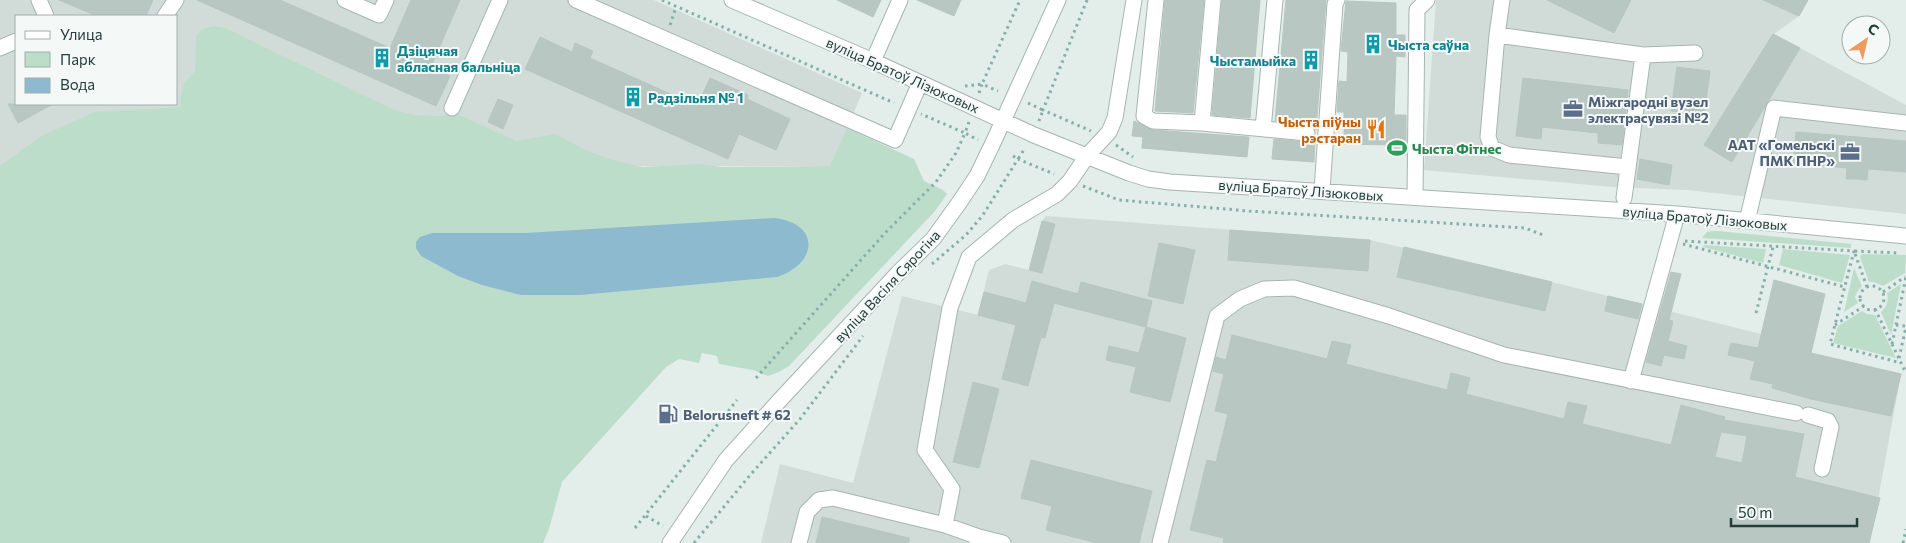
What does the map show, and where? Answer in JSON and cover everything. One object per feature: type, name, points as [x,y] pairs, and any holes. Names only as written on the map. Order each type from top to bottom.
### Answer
[{"type":"street","points":[[39,0],[46,15]]},
{"type":"street","points":[[166,15],[176,0]]},
{"type":"street","points":[[345,0],[379,15],[386,0]]},
{"type":"street","points":[[452,108],[500,0]]},
{"type":"street","points":[[576,0],[895,140],[920,83]]},
{"type":"street","name":"вуліца Братоў Лізюковых","points":[[732,0],[872,61],[1002,121],[1086,156],[1148,179],[1170,182],[1322,190],[1677,214],[1906,236]]},
{"type":"street","points":[[872,61],[900,0]]},
{"type":"street","name":"вуліца Васіля Сярогіна","points":[[670,543],[726,460],[779,400],[933,238],[959,204],[977,176],[1058,0]]},
{"type":"street","points":[[945,525],[952,489],[925,450],[950,308],[969,257],[1013,220],[1057,194],[1070,181],[1086,156],[1109,132],[1115,118],[1134,0]]},
{"type":"street","points":[[1156,0],[1144,116],[1153,121],[1202,123],[1307,133]]},
{"type":"street","points":[[1202,123],[1214,0]]},
{"type":"street","points":[[1264,129],[1275,0]]},
{"type":"street","points":[[1415,197],[1418,10],[1428,0]]},
{"type":"street","points":[[1502,0],[1488,137],[1492,148],[1509,155],[1628,167]]},
{"type":"street","points":[[1322,190],[1336,2]]},
{"type":"street","points":[[1497,35],[1642,55],[1695,53]]},
{"type":"street","points":[[0,48],[15,41]]},
{"type":"street","points":[[1624,198],[1642,55]]},
{"type":"street","points":[[1747,221],[1774,108],[1906,123]]},
{"type":"street","points":[[1631,382],[1677,214]]},
{"type":"street","points":[[1160,543],[1216,316],[1240,299],[1264,289],[1294,288],[1389,316],[1504,355],[1631,382],[1802,414],[1828,421],[1831,427],[1822,469]]},
{"type":"street","points":[[799,543],[807,512],[819,500],[833,498],[945,525],[978,540],[1003,543]]},
{"type":"path","points":[[662,0],[980,141]]},
{"type":"path","points":[[979,93],[1020,0]]},
{"type":"path","points":[[1036,126],[1087,0]]},
{"type":"path","points":[[982,84],[998,91]]},
{"type":"path","points":[[1027,103],[1104,137]]},
{"type":"path","points":[[756,378],[885,233],[936,182],[956,153],[971,114]]},
{"type":"path","points":[[929,266],[966,235],[983,215],[1027,145]]},
{"type":"path","points":[[1013,156],[1118,200],[1248,211],[1525,228],[1543,235]]},
{"type":"path","points":[[1670,240],[1854,252],[1906,253]]},
{"type":"path","points":[[1670,240],[1845,287]]},
{"type":"path","points":[[1756,313],[1773,247]]},
{"type":"path","points":[[1854,252],[1867,287]]},
{"type":"path","points":[[1854,252],[1830,344],[1901,363]]},
{"type":"path","points":[[1883,292],[1906,277],[1892,344]]},
{"type":"path","points":[[1875,286],[1883,292],[1884,301],[1879,308],[1871,310],[1864,306],[1860,296],[1867,287],[1875,286]]},
{"type":"path","points":[[1835,325],[1864,306]]},
{"type":"path","points":[[1875,309],[1906,372]]},
{"type":"path","points":[[1896,324],[1906,327],[1899,358]]},
{"type":"path","points":[[694,543],[750,474],[800,419],[867,330]]},
{"type":"path","points":[[635,528],[737,400]]},
{"type":"path","points":[[646,516],[664,526]]},
{"type":"path","points":[[1903,543],[1906,529]]},
{"type":"shaded area","points":[[0,0],[654,0],[862,93],[831,166],[0,166]]},
{"type":"shaded area","name":"Міжгародні вузел электрасувязі №2","points":[[1436,0],[1808,0],[1799,16],[1774,34],[1906,105],[1906,214],[1687,190],[1613,187],[1424,170]]},
{"type":"shaded area","points":[[1046,216],[1370,240],[1552,282],[1761,334],[1774,280],[1811,353],[1901,374],[1870,543],[761,543],[780,464],[853,483],[902,296],[978,315],[989,270],[1005,264],[1029,270],[1042,221]]},
{"type":"green space","points":[[214,26],[225,28],[394,110],[414,115],[457,114],[516,141],[555,134],[585,150],[642,167],[700,164],[722,167],[830,166],[847,128],[914,159],[924,181],[943,190],[947,194],[935,211],[789,366],[768,376],[753,370],[719,364],[717,356],[702,353],[699,363],[679,359],[666,367],[562,482],[549,529],[543,543],[0,543],[0,166],[41,136],[95,112],[181,107],[180,100],[184,83],[195,71],[196,36],[202,29]]},
{"type":"green space","points":[[1707,232],[1851,244],[1851,248],[1702,238]]},
{"type":"green space","points":[[1704,245],[1766,249],[1763,263],[1703,247]]},
{"type":"green space","points":[[1783,249],[1850,255],[1842,283],[1779,265]]},
{"type":"green space","points":[[1862,254],[1906,255],[1905,273],[1883,286],[1869,282],[1860,257]]},
{"type":"green space","points":[[1854,268],[1862,286],[1855,297],[1858,303],[1844,312]]},
{"type":"green space","points":[[1901,284],[1891,335],[1881,312],[1887,303],[1887,293]]},
{"type":"green space","points":[[1862,311],[1875,315],[1896,358],[1833,343],[1838,326]]},
{"type":"water","points":[[774,218],[789,221],[800,227],[806,235],[809,244],[807,253],[801,263],[791,271],[777,277],[580,295],[521,295],[482,285],[458,276],[421,256],[416,248],[416,242],[420,237],[432,233],[526,233]]},
{"type":"building","points":[[59,0],[153,0],[146,15],[95,15]]},
{"type":"building","name":"Дзіцячая абласная бальніца","points":[[197,0],[280,0],[390,48],[411,0],[460,0],[431,67],[450,76],[436,106]]},
{"type":"building","points":[[837,0],[881,0],[873,17]]},
{"type":"building","points":[[917,0],[961,0],[954,16]]},
{"type":"building","points":[[1165,0],[1204,0],[1193,113],[1155,111]]},
{"type":"building","points":[[1222,0],[1260,0],[1250,118],[1212,115]]},
{"type":"building","points":[[1286,0],[1326,0],[1316,130],[1308,124],[1275,121]]},
{"type":"building","points":[[1547,0],[1631,0],[1614,33]]},
{"type":"building","points":[[1763,0],[1808,0],[1799,16]]},
{"type":"building","points":[[1346,1],[1396,3],[1396,35],[1405,35],[1405,57],[1396,56],[1394,115],[1406,115],[1406,155],[1392,155],[1392,145],[1344,144],[1344,112],[1337,112],[1339,81],[1347,82],[1348,52],[1341,51]]},
{"type":"building","points":[[1773,34],[1800,48],[1732,162],[1704,145]]},
{"type":"building","name":"Радзільня № 1","points":[[540,37],[572,52],[575,43],[593,51],[590,58],[697,106],[710,78],[748,95],[747,99],[790,119],[776,150],[739,134],[728,159],[525,69]]},
{"type":"building","points":[[1677,67],[1710,71],[1704,116],[1671,111]]},
{"type":"building","name":"Міжгародні вузел электрасувязі №2","points":[[1523,78],[1628,90],[1622,145],[1598,143],[1598,133],[1542,127],[1541,139],[1516,136]]},
{"type":"building","points":[[498,99],[513,105],[503,129],[488,122]]},
{"type":"building","points":[[8,104],[51,105],[18,123]]},
{"type":"building","points":[[1134,121],[1153,130],[1249,137],[1247,157],[1142,148],[1143,137],[1132,136]]},
{"type":"building","name":"ААТ «Гомельскі ПМК ПНР»","points":[[1796,132],[1906,141],[1906,172],[1868,169],[1867,180],[1846,179],[1847,168],[1793,163]]},
{"type":"building","points":[[1315,137],[1314,162],[1272,159],[1274,139],[1307,142]]},
{"type":"building","points":[[1640,159],[1672,165],[1669,185],[1637,179]]},
{"type":"building","points":[[1042,221],[1055,224],[1042,273],[1029,270]]},
{"type":"building","points":[[1230,230],[1370,240],[1368,271],[1228,260]]},
{"type":"building","points":[[1159,243],[1195,250],[1183,304],[1148,296]]},
{"type":"building","points":[[1404,247],[1552,282],[1545,311],[1397,277]]},
{"type":"building","points":[[1671,272],[1681,274],[1669,320],[1673,321],[1668,341],[1687,346],[1684,359],[1664,355],[1661,366],[1646,362]]},
{"type":"building","points":[[1774,280],[1825,294],[1811,353],[1901,374],[1891,416],[1811,399],[1772,388],[1773,384],[1750,379],[1755,361],[1728,355],[1731,343],[1758,348]]},
{"type":"building","points":[[1032,281],[1078,294],[1081,282],[1152,301],[1146,327],[1054,303],[1045,338],[1041,337],[1028,386],[1002,379],[1016,325],[978,315],[984,292],[1026,303]]},
{"type":"building","points":[[1608,296],[1642,304],[1638,319],[1605,311]]},
{"type":"building","points":[[1146,327],[1186,338],[1170,402],[1130,392],[1136,367],[1106,360],[1109,346],[1139,353]]},
{"type":"building","points":[[1232,335],[1327,359],[1332,341],[1351,345],[1346,364],[1447,390],[1451,373],[1470,378],[1466,394],[1564,419],[1568,402],[1587,406],[1582,424],[1671,445],[1681,405],[1725,417],[1724,420],[1804,434],[1795,477],[1880,498],[1869,543],[1223,543],[1224,538],[1190,530],[1207,460],[1216,462],[1228,414],[1215,411],[1224,374],[1213,371],[1216,357],[1226,360]],"holes":[[[1721,432],[1747,436],[1742,463],[1715,457]]]},
{"type":"building","points":[[973,382],[999,389],[979,468],[953,462]]},
{"type":"building","points":[[1031,460],[1152,491],[1139,543],[1097,543],[1046,530],[1052,506],[1021,498]]},
{"type":"building","points":[[822,517],[909,538],[909,543],[816,543]]},
{"type":"place","name":"Чыста саўна","points":[[1373,44]]},
{"type":"place","name":"Дзіцячая абласная бальніца","points":[[382,58]]},
{"type":"place","name":"Чыстамыйка","points":[[1311,60]]},
{"type":"place","name":"Радзільня № 1","points":[[633,97]]},
{"type":"place","name":"Міжгародні вузел электрасувязі №2","points":[[1573,109]]},
{"type":"place","name":"Чыста піўны рэстаран","points":[[1376,129]]},
{"type":"place","name":"Чыста Фітнес","points":[[1397,148]]},
{"type":"place","name":"ААТ «Гомельскі ПМК ПНР»","points":[[1850,152]]},
{"type":"place","name":"Belorusneft # 62","points":[[668,414]]}]
